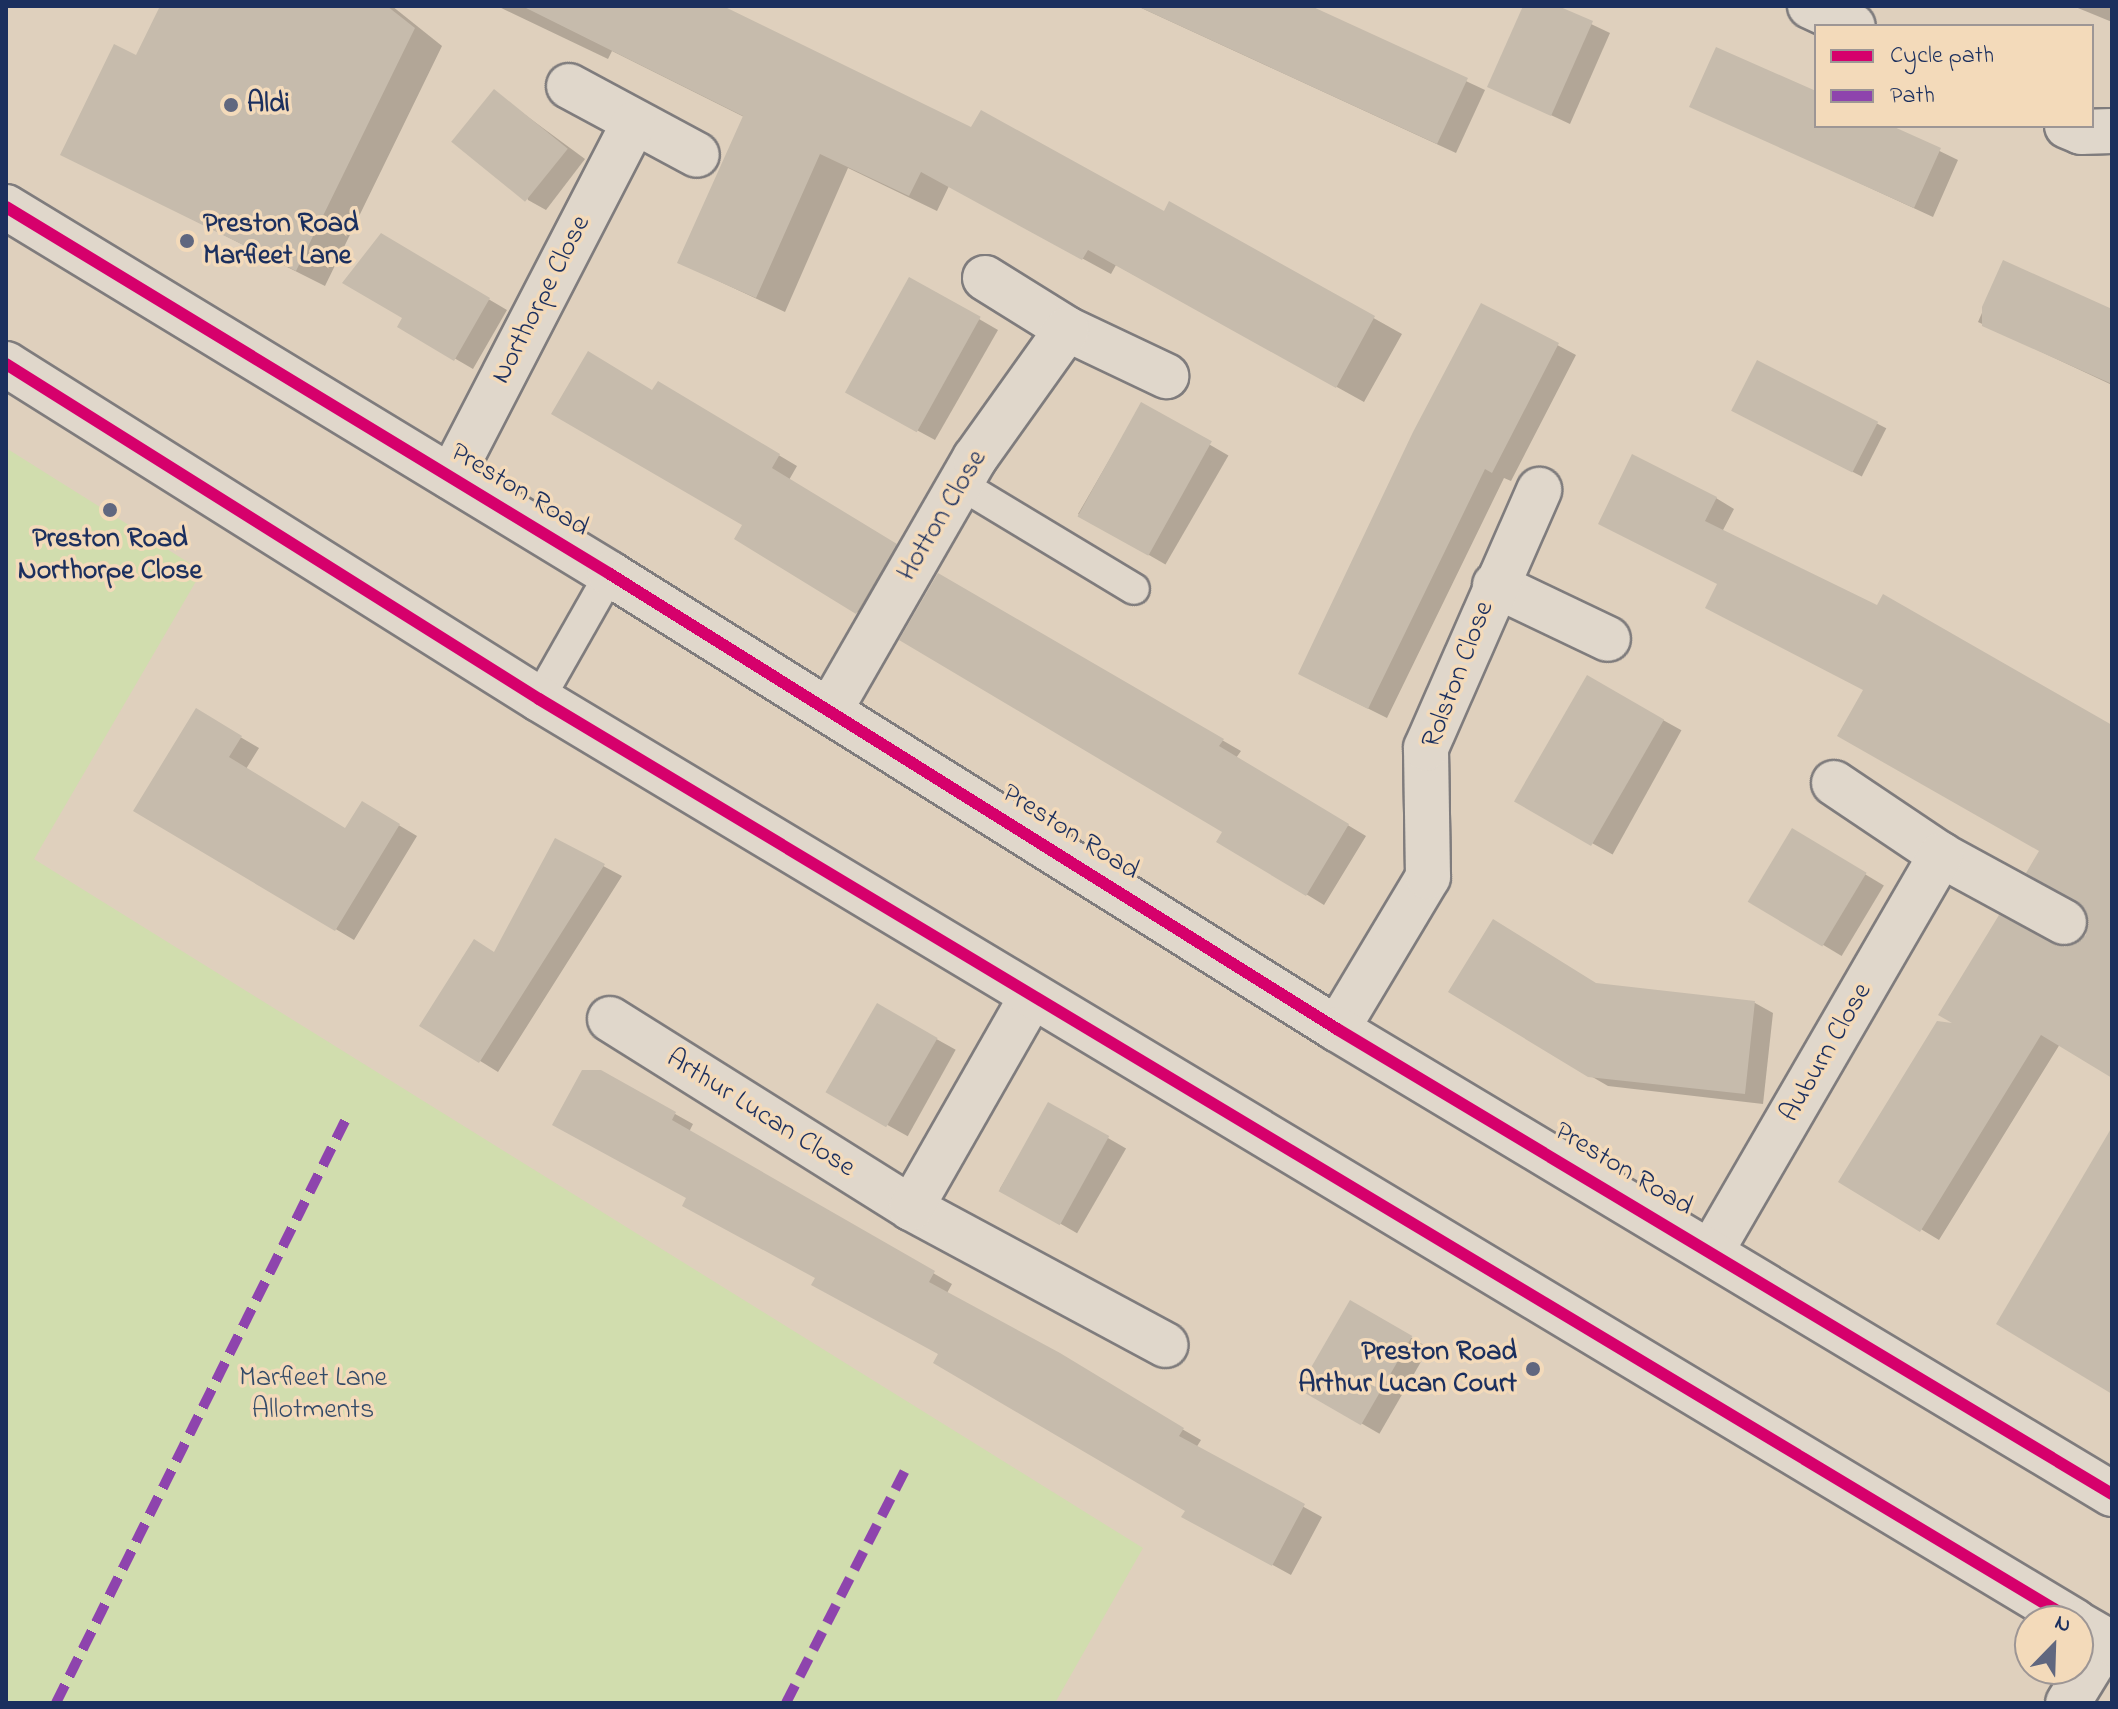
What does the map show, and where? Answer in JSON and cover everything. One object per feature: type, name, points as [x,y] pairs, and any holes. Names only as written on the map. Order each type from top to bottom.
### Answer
[{"type":"street","points":[[1810,6],[1849,24]]},
{"type":"street","points":[[569,86],[633,124],[697,155]]},
{"type":"street","name":"Northorpe Close","points":[[451,477],[633,124]]},
{"type":"street","points":[[2072,128],[2081,132],[2112,131]]},
{"type":"street","name":"Preston Road","points":[[6,207],[610,574],[1337,1029],[1712,1250],[2112,1494]]},
{"type":"street","points":[[985,278],[1067,329],[1166,376]]},
{"type":"street","name":"Hotton Close","points":[[830,710],[960,484],[1067,329]]},
{"type":"street","points":[[6,364],[539,699],[2047,1605]]},
{"type":"street","name":"Rolston Close","points":[[1337,1029],[1428,877],[1426,748],[1539,490]]},
{"type":"street","name":"Rolston Close","points":[[1495,585],[1608,639]]},
{"type":"street","points":[[1834,783],[1941,855],[2064,922]]},
{"type":"street","name":"Auburn Close","points":[[1712,1250],[1941,855]]},
{"type":"street","points":[[911,1208],[1032,996]]},
{"type":"street","name":"Arthur Lucan Close","points":[[610,1019],[911,1208],[1165,1345]]},
{"type":"lane","points":[[960,484],[1134,589]]},
{"type":"lane","points":[[539,699],[610,574]]},
{"type":"green space","name":"Marfleet Lane Allotments","points":[[6,448],[202,571],[34,859],[1143,1548],[1055,1703],[6,1703]]},
{"type":"building","name":"Aldi","points":[[160,6],[387,6],[415,28],[296,271],[60,155],[114,44],[136,55]]},
{"type":"building","points":[[522,6],[723,6],[971,127],[981,110],[1164,211],[1169,201],[1375,316],[1336,388],[1088,250],[1082,260],[921,172],[909,196],[820,154],[756,298],[677,263],[743,116]]},
{"type":"building","points":[[1137,6],[1311,6],[1468,78],[1437,144]]},
{"type":"building","points":[[1523,6],[1558,6],[1593,21],[1551,116],[1487,87]]},
{"type":"building","points":[[1716,47],[1814,90],[1814,128],[1896,128],[1941,148],[1914,208],[1689,107]]},
{"type":"building","points":[[494,89],[568,149],[525,202],[451,142]]},
{"type":"building","points":[[381,233],[490,298],[454,361],[397,327],[402,318],[342,283]]},
{"type":"building","points":[[2003,260],[2112,309],[2112,384],[1982,326],[1982,307]]},
{"type":"building","points":[[909,277],[981,317],[917,432],[845,392]]},
{"type":"building","points":[[1481,303],[1559,343],[1492,473],[1485,469],[1368,709],[1298,674],[1413,432]]},
{"type":"building","points":[[588,351],[652,390],[658,381],[780,454],[772,468],[897,544],[856,614],[734,539],[742,525],[551,414]]},
{"type":"building","points":[[1757,360],[1878,422],[1852,473],[1731,411]]},
{"type":"building","points":[[1141,402],[1212,441],[1148,556],[1077,517]]},
{"type":"building","points":[[1632,454],[1717,497],[1705,521],[1877,605],[1883,594],[2112,725],[2112,1078],[2041,1035],[1920,1232],[1838,1182],[1937,1021],[1952,1023],[1938,1015],[1999,915],[2065,947],[2086,935],[2086,910],[2026,873],[2039,851],[1837,736],[1863,690],[1705,608],[1717,584],[1598,524]]},
{"type":"building","points":[[938,573],[1224,739],[1219,746],[1349,824],[1306,896],[1216,842],[1222,832],[899,640]]},
{"type":"building","points":[[1587,675],[1664,719],[1591,846],[1514,801]]},
{"type":"building","points":[[196,708],[242,736],[229,757],[345,828],[362,801],[400,824],[335,931],[133,811]]},
{"type":"building","points":[[1792,828],[1867,873],[1822,947],[1748,902]]},
{"type":"building","points":[[555,838],[605,864],[479,1063],[419,1026],[474,939],[494,952]]},
{"type":"building","points":[[1493,919],[1596,983],[1755,1001],[1745,1094],[1588,1077],[1448,992]]},
{"type":"building","points":[[877,1003],[938,1038],[886,1127],[826,1092]]},
{"type":"building","points":[[582,1070],[601,1070],[676,1112],[672,1120],[935,1271],[929,1282],[1060,1353],[1184,1428],[1179,1436],[1305,1504],[1272,1566],[1181,1517],[1185,1511],[933,1363],[938,1354],[811,1285],[815,1278],[682,1206],[686,1198],[552,1125]]},
{"type":"building","points":[[1048,1102],[1109,1136],[1060,1225],[999,1191]]},
{"type":"building","points":[[2112,1127],[2112,1394],[1996,1324]]},
{"type":"building","points":[[1350,1300],[1412,1336],[1361,1425],[1298,1389]]},
{"type":"marked path","points":[[56,1703],[345,1121]]},
{"type":"marked path","points":[[786,1703],[908,1465]]},
{"type":"cycle path","points":[[6,207],[610,574],[1337,1029],[2112,1494]]},
{"type":"cycle path","points":[[6,364],[539,699],[2047,1605]]},
{"type":"place","name":"Aldi","points":[[231,105]]},
{"type":"place","name":"Preston Road Marfleet Lane","points":[[187,241]]},
{"type":"place","name":"Preston Road Northorpe Close","points":[[110,510]]},
{"type":"place","name":"Preston Road Arthur Lucan Court","points":[[1533,1369]]}]
